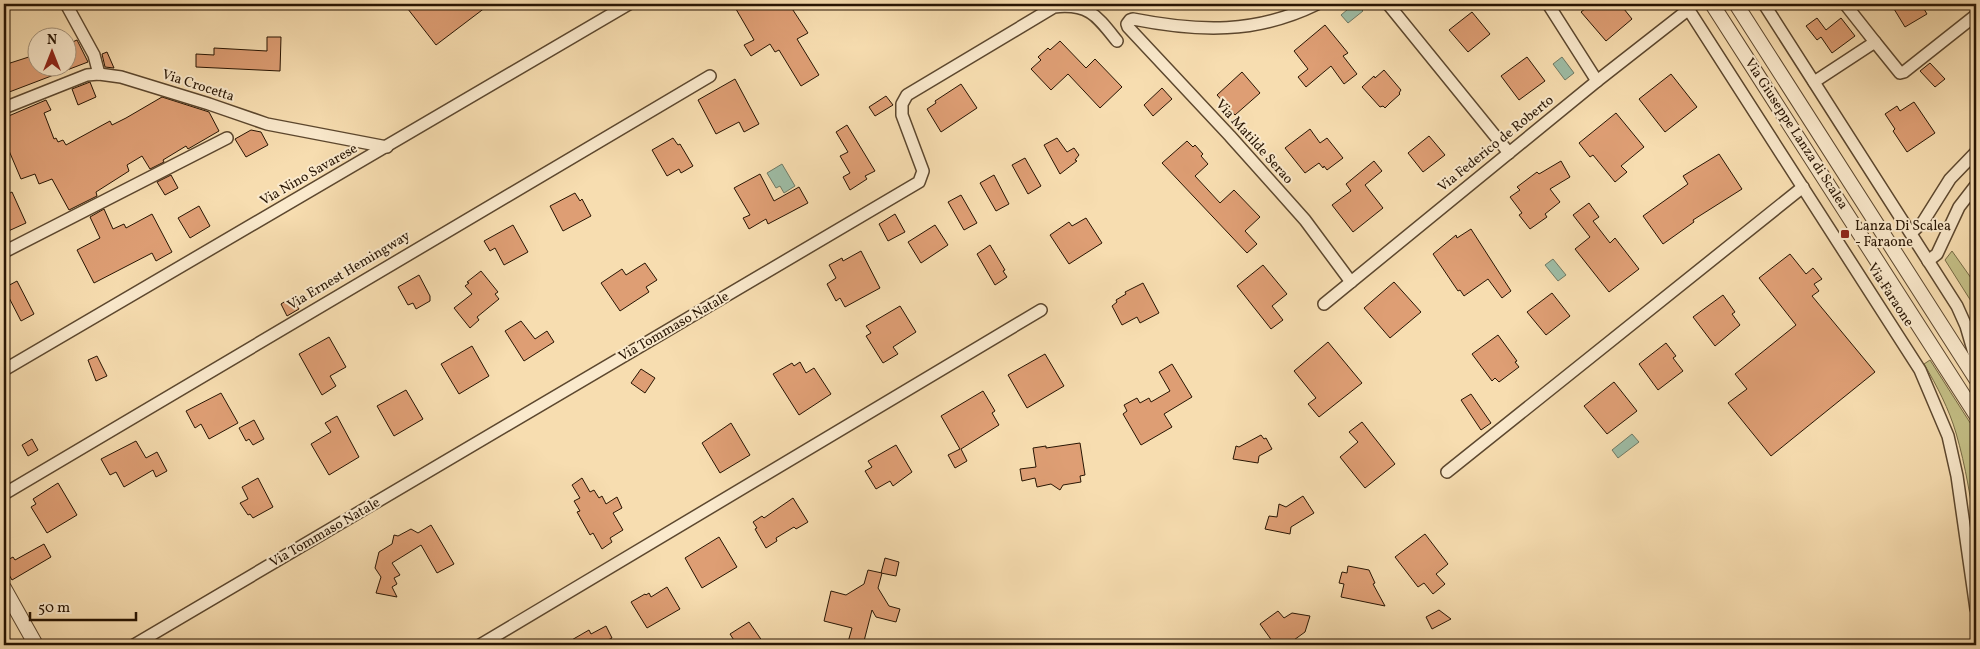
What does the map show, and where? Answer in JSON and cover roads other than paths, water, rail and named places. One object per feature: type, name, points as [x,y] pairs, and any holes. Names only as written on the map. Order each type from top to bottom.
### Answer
[{"type":"street","points":[[66,4],[94,55],[99,74]]},
{"type":"street","name":"Via Nino Savarese","points":[[4,370],[629,4]]},
{"type":"street","name":"Via Matilde Serao","points":[[1317,4],[1270,21],[1236,28],[1209,29],[1133,19],[1128,22],[1128,28],[1230,136],[1305,220],[1351,282]]},
{"type":"street","points":[[1388,4],[1509,153]]},
{"type":"street","points":[[1548,4],[1597,81]]},
{"type":"street","name":"Via Giuseppe Lanza di Scalea","points":[[1712,4],[1976,415]]},
{"type":"street","name":"Via Giuseppe Lanza di Scalea","points":[[1736,4],[1976,379]]},
{"type":"street","points":[[1764,4],[1957,306],[1966,326],[1976,360]]},
{"type":"street","points":[[1845,4],[1900,73],[1904,72],[1976,15]]},
{"type":"street","name":"Via Tommaso Natale","points":[[134,645],[919,182],[923,171],[902,115],[902,104],[907,94],[1054,7],[1074,7],[1097,16],[1117,41]]},
{"type":"street","name":"Via Federico de Roberto","points":[[1324,304],[1687,7]]},
{"type":"street","name":"Via Faraone","points":[[1687,7],[1920,370],[1948,436],[1957,476],[1976,609]]},
{"type":"street","points":[[1814,82],[1875,42]]},
{"type":"street","name":"Via Crocetta","points":[[4,108],[87,75],[99,74],[122,77],[267,124],[387,147]]},
{"type":"street","name":"Via Ernest Hemingway","points":[[4,494],[710,76]]},
{"type":"street","points":[[4,252],[227,138]]},
{"type":"street","points":[[1910,233],[1923,222],[1950,179],[1976,152]]},
{"type":"street","points":[[1928,261],[1937,254],[1960,207],[1976,185]]},
{"type":"street","points":[[1447,472],[1803,187]]},
{"type":"street","points":[[480,645],[1041,310]]},
{"type":"street","points":[[4,588],[36,645]]},
{"type":"place","name":"Lanza Di Scalea - Faraone","points":[[1845,234]]}]
